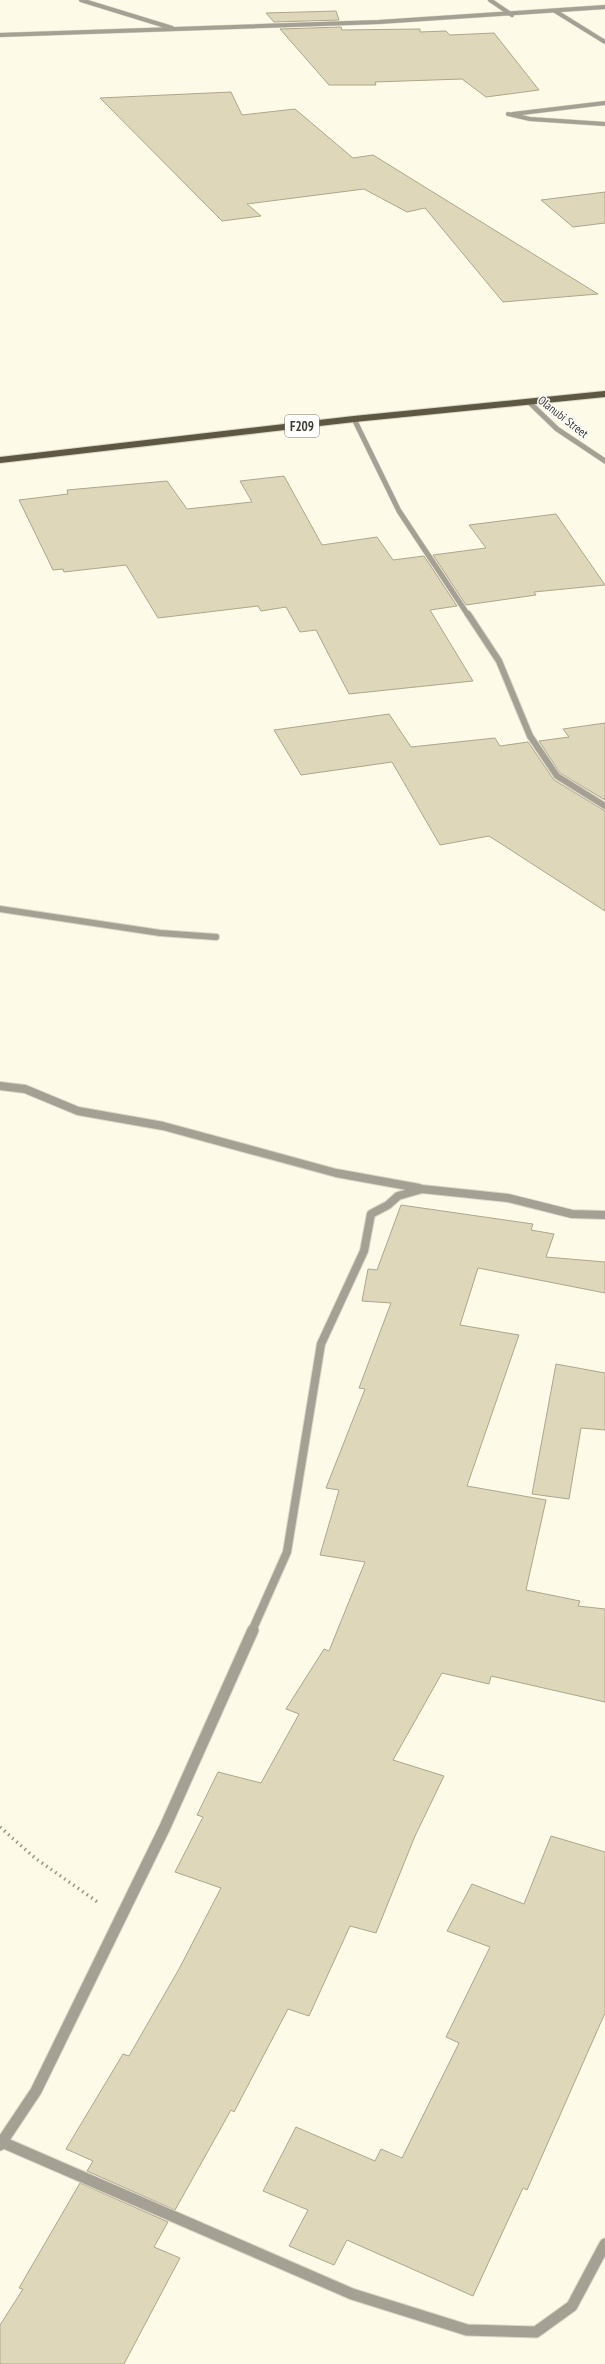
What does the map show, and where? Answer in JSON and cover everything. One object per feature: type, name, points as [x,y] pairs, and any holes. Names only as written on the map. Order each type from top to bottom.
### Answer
[{"type":"main road","name":"F209","points":[[0,460],[354,419],[605,394]]},
{"type":"street","points":[[81,0],[176,29]]},
{"type":"street","points":[[490,0],[512,15]]},
{"type":"street","points":[[0,35],[512,15],[605,7]]},
{"type":"street","points":[[555,11],[605,42]]},
{"type":"street","points":[[605,103],[508,114],[530,119],[605,124]]},
{"type":"street","points":[[598,104],[605,106]]},
{"type":"street","name":"Olanubi Street","points":[[529,402],[558,429],[605,461]]},
{"type":"street","points":[[354,419],[399,511],[499,661],[534,742],[557,776],[605,806]]},
{"type":"street","points":[[0,909],[160,934],[216,937]]},
{"type":"street","points":[[0,1086],[25,1089],[78,1111],[163,1126],[336,1173],[422,1189],[508,1198],[572,1214],[605,1215]]},
{"type":"street","points":[[422,1189],[398,1196],[388,1205],[371,1214],[364,1251],[321,1344],[287,1552],[165,1827],[36,2091],[1,2144],[352,2294],[467,2330],[536,2332],[572,2306],[605,2244]]},
{"type":"path","points":[[0,1827],[13,1840],[64,1880],[121,1917]]},
{"type":"building","points":[[336,11],[339,20],[274,22],[266,13]]},
{"type":"building","points":[[341,27],[342,30],[420,29],[420,32],[446,31],[450,35],[494,33],[539,90],[486,97],[462,79],[375,82],[376,85],[329,85],[280,29]]},
{"type":"building","points":[[231,92],[242,115],[295,109],[353,158],[373,155],[598,294],[503,302],[425,208],[407,212],[364,189],[247,204],[261,216],[222,221],[100,98]]},
{"type":"building","points":[[605,192],[605,223],[573,227],[541,200]]},
{"type":"building","points":[[284,476],[322,545],[377,537],[393,560],[424,556],[457,606],[430,610],[473,681],[349,694],[316,630],[300,632],[286,607],[261,611],[258,606],[158,618],[126,565],[64,572],[63,569],[53,570],[19,500],[68,494],[67,490],[167,481],[187,509],[252,502],[240,481]]},
{"type":"building","points":[[556,514],[605,585],[534,592],[536,595],[466,605],[433,555],[486,548],[469,525]]},
{"type":"building","points":[[389,714],[411,747],[495,738],[500,746],[528,742],[554,780],[605,811],[605,911],[489,836],[440,845],[392,762],[301,775],[274,730]]},
{"type":"building","points":[[605,723],[605,800],[560,773],[539,741],[569,737],[563,729]]},
{"type":"building","points":[[401,1205],[533,1224],[531,1230],[554,1234],[546,1257],[605,1262],[605,1293],[478,1268],[460,1325],[519,1335],[467,1486],[546,1500],[526,1590],[580,1601],[578,1606],[605,1609],[605,1702],[491,1676],[489,1684],[442,1673],[393,1760],[444,1776],[415,1836],[376,1933],[350,1926],[309,2016],[288,2009],[234,2112],[231,2110],[175,2210],[87,2171],[93,2161],[66,2149],[123,2054],[129,2056],[179,1969],[221,1888],[175,1872],[203,1817],[197,1815],[218,1772],[261,1783],[299,1714],[286,1709],[324,1649],[329,1651],[365,1562],[320,1555],[339,1490],[326,1488],[365,1389],[359,1388],[391,1303],[362,1301],[368,1269],[377,1270]]},
{"type":"building","points":[[556,1364],[605,1373],[605,1430],[581,1428],[569,1499],[532,1494]]},
{"type":"building","points":[[551,1836],[605,1852],[605,2013],[527,2190],[523,2188],[473,2296],[347,2240],[334,2265],[289,2246],[308,2210],[263,2191],[296,2127],[375,2161],[381,2149],[402,2158],[459,2043],[446,2037],[490,1947],[447,1931],[472,1884],[524,1904]]},
{"type":"building","points":[[80,2183],[168,2222],[154,2247],[180,2258],[124,2364],[0,2364],[0,2325],[23,2289],[19,2288]]}]
